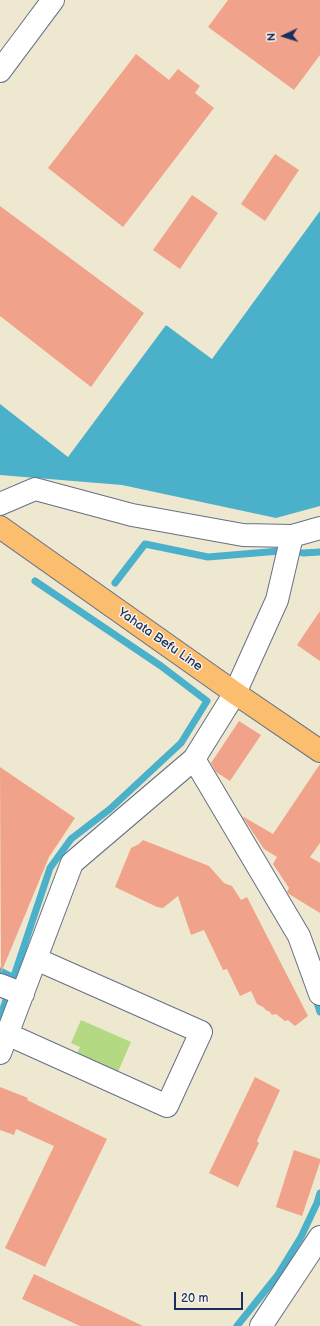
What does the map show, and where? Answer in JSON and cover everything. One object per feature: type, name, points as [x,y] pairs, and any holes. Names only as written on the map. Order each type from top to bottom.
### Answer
[{"type":"main road","name":"Yahata Befu Line","points":[[0,527],[235,693],[320,751]]},
{"type":"street","points":[[0,71],[53,0]]},
{"type":"street","points":[[0,504],[35,489],[132,514],[243,535],[292,536],[320,528]]},
{"type":"street","points":[[36,959],[201,1032],[167,1106],[4,1044],[72,862],[194,759],[235,693],[278,600],[292,536]]},
{"type":"street","points":[[194,759],[299,936],[320,994]]},
{"type":"street","points":[[0,985],[23,994]]},
{"type":"street","points":[[261,1326],[320,1237]]},
{"type":"green space","points":[[81,1020],[131,1042],[117,1074],[76,1056],[80,1047],[71,1043]]},
{"type":"water","points":[[320,211],[320,506],[276,518],[122,485],[0,475],[0,404],[68,457],[166,325],[212,359]]},
{"type":"building","points":[[228,0],[320,0],[320,55],[294,90],[208,27]]},
{"type":"building","points":[[136,54],[169,80],[178,69],[200,86],[195,93],[214,108],[123,227],[48,168]]},
{"type":"building","points":[[275,154],[299,170],[265,221],[241,204]]},
{"type":"building","points":[[192,195],[218,213],[180,269],[153,250]]},
{"type":"building","points":[[0,206],[144,313],[91,387],[0,316]]},
{"type":"building","points":[[320,611],[320,661],[297,645]]},
{"type":"building","points":[[239,721],[261,735],[230,781],[216,772],[211,763]]},
{"type":"building","points":[[320,764],[320,843],[310,857],[320,863],[320,913],[287,892],[289,888],[273,864],[277,857],[264,849],[242,816],[273,834]]},
{"type":"building","points":[[0,767],[75,818],[49,857],[1,973]]},
{"type":"building","points":[[143,840],[209,866],[224,883],[232,886],[241,900],[247,897],[308,1016],[295,1026],[288,1020],[285,1021],[276,1014],[272,1015],[269,1011],[257,1004],[251,991],[240,996],[227,969],[223,970],[204,930],[191,935],[178,896],[163,908],[157,907],[115,887],[131,848]]},
{"type":"building","points":[[255,1077],[280,1090],[257,1141],[259,1143],[238,1187],[209,1173]]},
{"type":"building","points":[[0,1087],[28,1098],[27,1100],[107,1139],[45,1267],[5,1248],[54,1146],[16,1129],[14,1135],[0,1130]]},
{"type":"building","points":[[294,1150],[320,1159],[302,1216],[276,1207]]},
{"type":"building","points":[[34,1274],[143,1326],[80,1326],[22,1299]]},
{"type":"waterway","points":[[115,583],[145,544],[208,557],[280,551]]},
{"type":"waterway","points":[[303,553],[320,552]]},
{"type":"waterway","points":[[0,1018],[50,868],[71,839],[110,809],[181,743],[207,701],[161,666],[35,581]]},
{"type":"waterway","points":[[0,971],[14,978]]},
{"type":"waterway","points":[[315,996],[320,1012]]},
{"type":"waterway","points":[[237,1326],[277,1276],[301,1237],[317,1203],[320,1193]]}]
